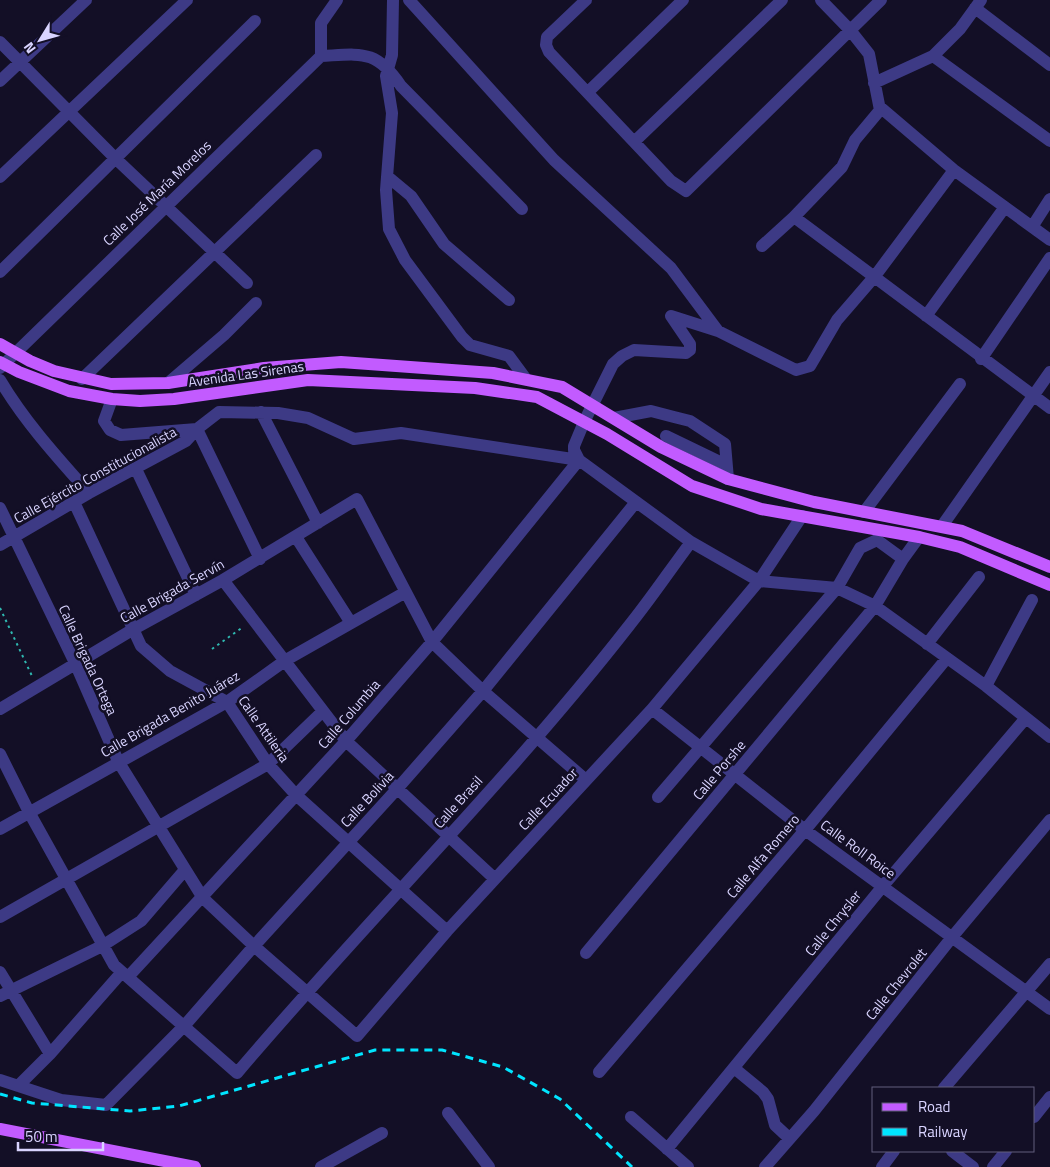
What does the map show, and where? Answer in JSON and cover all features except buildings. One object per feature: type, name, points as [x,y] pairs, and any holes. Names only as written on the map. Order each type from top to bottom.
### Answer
[{"type":"main road","name":"Avenida Las Sirenas","points":[[0,344],[46,367],[82,379],[135,385],[168,383],[264,368],[323,363],[493,373],[526,379],[562,387],[614,418],[663,441],[728,479],[814,502],[962,531],[1050,567]]},
{"type":"main road","name":"Avenida Las Sirenas","points":[[1,364],[69,392],[112,399],[140,401],[174,399],[282,382],[346,380],[475,388],[537,397],[584,422],[692,486],[761,509],[802,516],[878,536],[919,536],[960,547],[1050,585]]},
{"type":"main road","points":[[0,1129],[195,1167]]},
{"type":"street","points":[[0,81],[86,0]]},
{"type":"street","points":[[0,177],[187,0]]},
{"type":"street","points":[[337,0],[322,23],[321,56],[356,54],[377,59],[388,68],[401,86],[522,209]]},
{"type":"street","points":[[393,0],[392,54],[386,76],[392,113],[387,176],[389,229],[405,260],[470,345],[509,356],[526,379]]},
{"type":"street","points":[[408,0],[554,160],[671,268],[718,331]]},
{"type":"street","points":[[586,0],[548,37],[546,45],[554,59],[672,181],[686,190],[881,0]]},
{"type":"street","points":[[588,92],[683,0]]},
{"type":"street","points":[[635,141],[782,0]]},
{"type":"street","points":[[822,0],[869,54],[880,110]]},
{"type":"street","points":[[874,83],[933,56],[960,29],[978,4],[1050,65]]},
{"type":"street","points":[[0,272],[255,21]]},
{"type":"street","points":[[0,42],[115,158],[247,283]]},
{"type":"street","name":"Calle José María Morelos","points":[[1,364],[321,56]]},
{"type":"street","points":[[933,56],[1050,141]]},
{"type":"street","points":[[762,246],[794,217],[842,167],[856,140],[880,110],[880,107],[954,170],[1050,240]]},
{"type":"street","points":[[82,379],[316,155]]},
{"type":"street","points":[[954,170],[875,276],[837,320],[810,366],[796,370],[718,331],[671,316],[690,344],[690,350],[686,353],[634,350],[622,356],[613,364],[584,422],[574,450],[578,460],[691,542],[759,581],[837,588],[875,606],[986,686],[1025,719],[1049,735]]},
{"type":"street","points":[[387,176],[411,196],[444,244],[509,300]]},
{"type":"street","points":[[1032,227],[1050,199]]},
{"type":"street","points":[[926,316],[1005,207]]},
{"type":"street","points":[[794,217],[1050,408]]},
{"type":"street","points":[[981,358],[1050,258]]},
{"type":"street","points":[[168,383],[224,335],[256,303]]},
{"type":"street","points":[[942,526],[1032,394],[1050,372]]},
{"type":"street","points":[[0,380],[15,405],[42,440],[89,493]]},
{"type":"street","points":[[864,512],[960,384]]},
{"type":"street","points":[[112,399],[104,421],[110,430],[120,435],[197,429],[260,559]]},
{"type":"street","name":"Calle Ejército Constitucionalista","points":[[0,545],[89,493],[186,441],[197,429],[219,412],[278,412],[308,418],[354,438],[400,433],[578,460]]},
{"type":"street","points":[[261,412],[318,523]]},
{"type":"street","points":[[614,418],[651,412],[690,421],[725,444],[728,479]]},
{"type":"street","points":[[674,417],[663,441],[726,465]]},
{"type":"street","name":"Calle Columbia","points":[[18,1086],[125,974],[203,898],[346,741],[432,642],[578,460]]},
{"type":"street","points":[[136,469],[196,595]]},
{"type":"street","name":"Calle Brigada Servín","points":[[0,709],[132,630],[260,559],[357,500],[404,592]]},
{"type":"street","name":"Calle Attileria","points":[[74,502],[141,646],[170,671],[227,702],[268,764],[296,795],[447,931]]},
{"type":"street","name":"Calle Bolivia","points":[[18,1086],[61,1100],[106,1105],[184,1025],[397,789],[483,691],[636,502]]},
{"type":"street","name":"Calle Brigada Ortega","points":[[0,508],[76,665],[118,761],[184,871],[203,898],[254,946],[357,1036]]},
{"type":"street","name":"Calle Ecuador","points":[[357,1036],[447,931],[652,709],[759,581],[802,516]]},
{"type":"street","points":[[658,797],[837,588],[860,548],[878,536],[903,559]]},
{"type":"street","name":"Calle Porshe","points":[[586,953],[875,606],[919,536]]},
{"type":"street","points":[[296,537],[351,623]]},
{"type":"street","name":"Calle Brasil","points":[[184,1025],[237,1072],[307,991],[537,737],[628,627],[691,542]]},
{"type":"street","points":[[927,644],[979,577]]},
{"type":"street","points":[[224,580],[346,741],[495,879]]},
{"type":"street","points":[[404,592],[432,642],[483,691],[586,780]]},
{"type":"street","name":"Calle Brigada Benito Juárez","points":[[0,829],[118,761],[227,702],[286,660],[404,592]]},
{"type":"street","points":[[986,686],[1032,600]]},
{"type":"street","name":"Calle Alfa Romero","points":[[599,1072],[805,830],[947,658]]},
{"type":"street","name":"Calle Roll Roice","points":[[652,709],[700,749],[805,830],[953,936],[1050,1009]]},
{"type":"street","points":[[0,917],[268,764],[323,711]]},
{"type":"street","name":"Calle Chrysler","points":[[667,1149],[883,886],[1025,719]]},
{"type":"street","points":[[0,754],[29,812],[114,965],[184,1025]]},
{"type":"street","name":"Calle Chevrolet","points":[[765,1167],[814,1111],[953,936],[1050,820]]},
{"type":"street","points":[[5,992],[102,946],[141,921],[184,871]]},
{"type":"street","points":[[945,1087],[1050,964]]},
{"type":"street","points":[[0,972],[5,992],[50,1054]]},
{"type":"street","points":[[734,1068],[763,1092],[768,1099],[775,1125],[789,1138]]},
{"type":"street","points":[[0,1080],[18,1086]]},
{"type":"street","points":[[1035,1116],[1050,1097]]},
{"type":"street","points":[[448,1113],[489,1167]]},
{"type":"street","points":[[631,1117],[688,1167]]},
{"type":"street","points":[[321,1167],[382,1133]]},
{"type":"street","points":[[882,1167],[893,1152]]},
{"type":"street","points":[[953,1152],[973,1167]]},
{"type":"street","points":[[993,1167],[1005,1152]]},
{"type":"path","points":[[0,608],[38,687]]},
{"type":"path","points":[[212,648],[254,620]]},
{"type":"railway","points":[[0,1094],[32,1103],[130,1111],[179,1106],[375,1050],[442,1050],[503,1067],[560,1099],[632,1167]]}]
